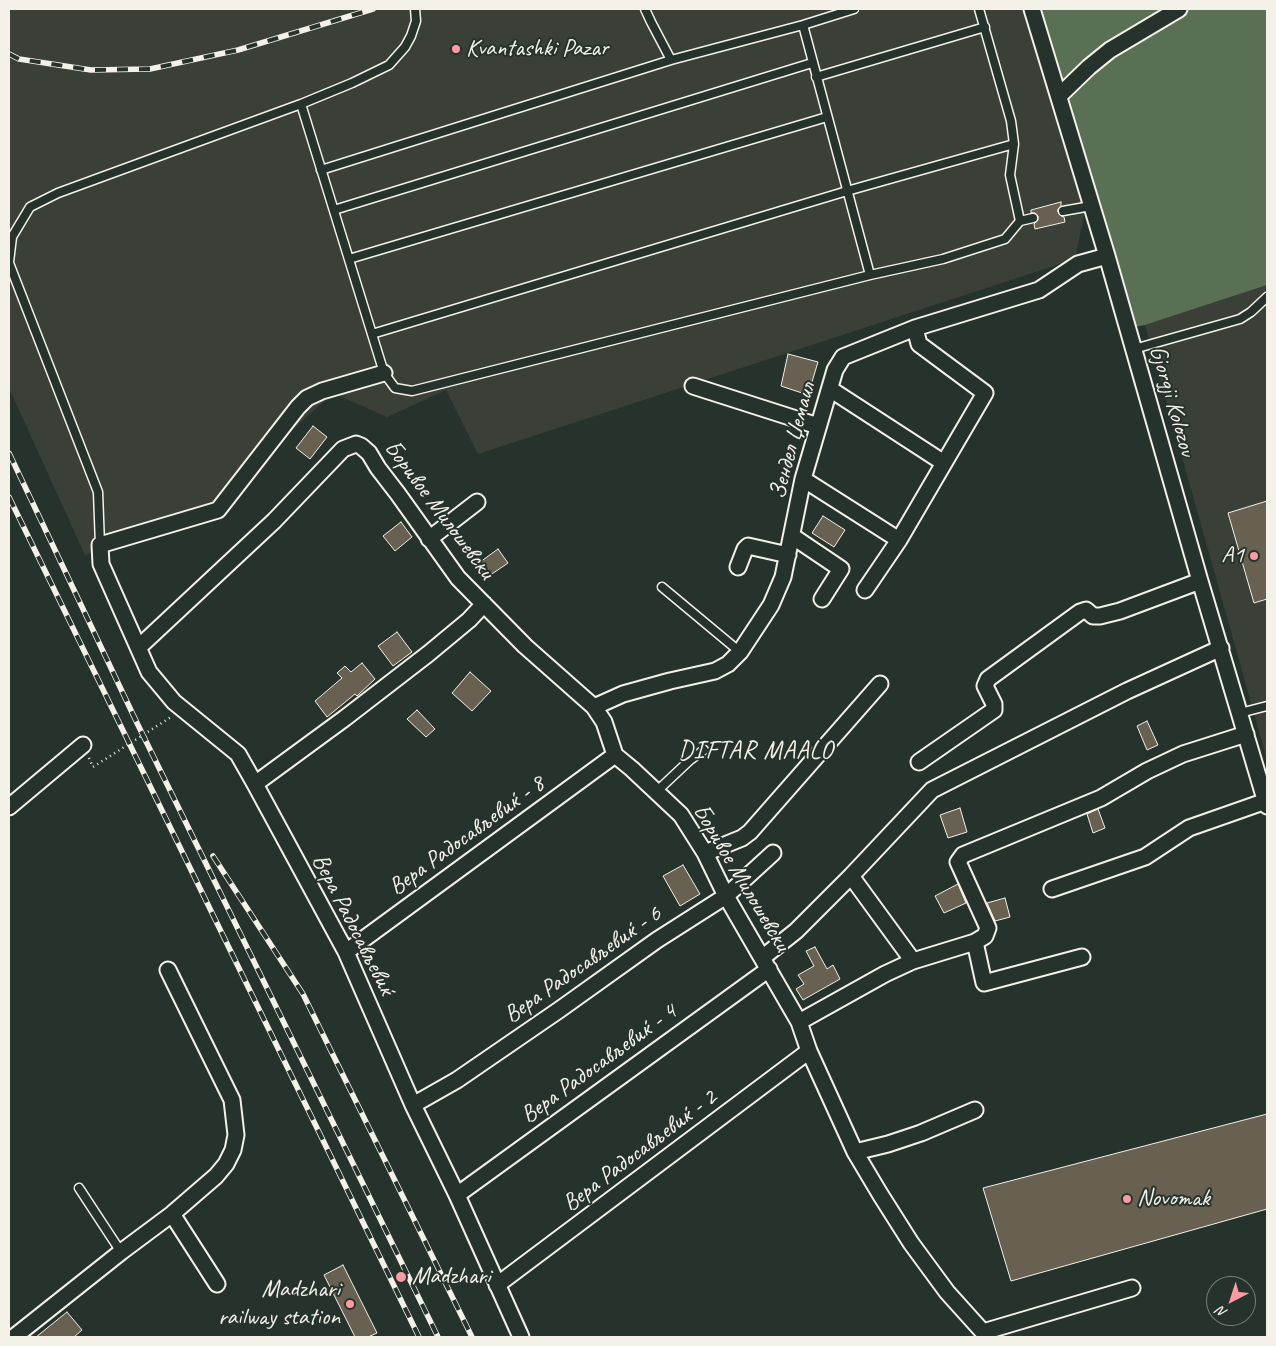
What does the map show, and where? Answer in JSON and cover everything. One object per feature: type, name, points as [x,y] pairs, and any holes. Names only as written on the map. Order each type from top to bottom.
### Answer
[{"type":"street","name":"Gjorgji Kolozov","points":[[1032,9],[1090,206],[1107,256],[1200,581],[1266,799]]},
{"type":"street","points":[[1059,96],[1110,50],[1179,9]]},
{"type":"street","name":"Зендел Џемаил","points":[[594,708],[623,694],[715,671],[728,664],[740,652],[771,605],[783,577],[803,479],[835,370],[843,357],[915,328],[1039,290],[1078,264],[1107,256]]},
{"type":"street","points":[[865,590],[899,540],[985,392],[919,344],[915,328]]},
{"type":"street","points":[[100,545],[218,510],[307,398],[322,391],[384,373]]},
{"type":"street","points":[[693,386],[818,426]]},
{"type":"street","points":[[830,389],[944,463]]},
{"type":"street","name":"Боривое Милошевски","points":[[139,647],[274,521],[343,449],[356,444],[369,453],[458,578],[525,646],[594,708],[604,722],[615,755],[681,815],[705,853],[726,896],[799,1022],[809,1051],[855,1152],[911,1243],[947,1292],[983,1332],[1132,1288]]},
{"type":"street","points":[[803,479],[899,540]]},
{"type":"street","points":[[429,539],[477,502]]},
{"type":"street","points":[[792,536],[841,569],[822,599]]},
{"type":"street","name":"Вера Радосављевиќ","points":[[100,545],[101,564],[149,672],[174,702],[238,754],[346,952],[413,1105],[521,1337]]},
{"type":"street","points":[[738,566],[748,546],[788,555]]},
{"type":"street","points":[[919,762],[994,710],[994,704],[985,686],[988,679],[1080,612],[1086,610],[1093,616],[1100,616],[1120,611],[1200,581]]},
{"type":"street","points":[[255,784],[428,654],[469,620],[484,604]]},
{"type":"street","name":"Вера Радосављевиќ - 4","points":[[456,1195],[766,964],[932,790],[1127,691],[1221,648]]},
{"type":"street","points":[[705,853],[742,838],[750,832],[880,684]]},
{"type":"street","points":[[799,1022],[912,960],[975,942],[985,936],[988,928],[958,862],[962,855],[1101,798],[1147,771],[1183,754],[1246,734]]},
{"type":"street","points":[[9,807],[83,745]]},
{"type":"street","name":"Вера Радосављевиќ - 8","points":[[346,952],[615,755]]},
{"type":"street","points":[[1052,890],[1145,857],[1189,828],[1266,799]]},
{"type":"street","name":"Вера Радосављевиќ - 6","points":[[413,1105],[457,1080],[657,940],[726,896],[772,853]]},
{"type":"street","points":[[850,876],[912,960]]},
{"type":"street","points":[[975,942],[984,984],[1082,957]]},
{"type":"street","points":[[14,1337],[172,1214],[216,1176],[226,1164],[233,1150],[236,1135],[232,1100],[168,970]]},
{"type":"street","name":"Вера Радосављевиќ - 2","points":[[497,1285],[809,1051]]},
{"type":"street","points":[[855,1152],[921,1133],[975,1110]]},
{"type":"street","points":[[172,1214],[217,1284]]},
{"type":"lane","points":[[100,545],[98,492],[9,262],[12,237],[30,207],[58,193],[301,104],[389,65],[405,47],[411,36],[416,21],[414,9]]},
{"type":"lane","points":[[646,9],[671,60]]},
{"type":"lane","points":[[321,170],[671,60],[803,25],[854,9]]},
{"type":"lane","points":[[980,9],[1011,121],[1014,144],[1010,175],[1020,221]]},
{"type":"lane","points":[[803,25],[870,275]]},
{"type":"lane","points":[[816,77],[985,28]]},
{"type":"lane","points":[[334,210],[812,63]]},
{"type":"lane","points":[[301,104],[384,373],[395,388],[412,391],[870,275],[943,259],[1005,239],[1020,221],[1033,218]]},
{"type":"lane","points":[[349,258],[827,117]]},
{"type":"lane","points":[[372,334],[847,191],[1014,144]]},
{"type":"lane","points":[[1063,211],[1090,206]]},
{"type":"lane","points":[[1134,349],[1240,319],[1251,312],[1267,297]]},
{"type":"lane","points":[[662,587],[740,652]]},
{"type":"lane","points":[[1240,713],[1267,706]]},
{"type":"lane","points":[[656,792],[690,760],[704,750]]},
{"type":"lane","points":[[79,1188],[121,1252]]},
{"type":"path","points":[[83,745],[93,767],[183,709]]},
{"type":"shaded area","points":[[9,9],[1032,9],[1088,196],[1075,259],[478,454],[446,390],[387,417],[333,393],[196,517],[85,555],[9,388]]},
{"type":"shaded area","points":[[1267,285],[1267,760],[1145,325]]},
{"type":"green space","points":[[1032,9],[1267,9],[1267,285],[1145,325],[1127,328]]},
{"type":"building","points":[[1061,202],[1058,212],[1064,217],[1065,222],[1035,229],[1034,224],[1038,220],[1038,216],[1035,213],[1031,213],[1031,210]]},
{"type":"building","points":[[788,354],[818,362],[808,395],[781,386]]},
{"type":"building","points":[[313,426],[327,437],[310,459],[296,448]]},
{"type":"building","name":"А1","points":[[1267,501],[1267,599],[1254,603],[1228,513]]},
{"type":"building","points":[[823,516],[845,530],[834,547],[812,533]]},
{"type":"building","points":[[401,522],[412,537],[395,551],[383,536]]},
{"type":"building","points":[[498,549],[508,563],[486,578],[476,565]]},
{"type":"building","points":[[397,632],[412,652],[393,666],[378,646]]},
{"type":"building","points":[[362,663],[375,679],[357,696],[355,694],[327,717],[315,701],[342,678],[337,673],[345,666],[351,672]]},
{"type":"building","points":[[470,672],[491,691],[472,711],[452,693]]},
{"type":"building","points":[[417,710],[435,729],[426,737],[407,719]]},
{"type":"building","points":[[1147,721],[1158,745],[1147,750],[1137,726]]},
{"type":"building","points":[[960,808],[967,832],[948,838],[940,815]]},
{"type":"building","points":[[1098,809],[1105,828],[1093,833],[1087,814]]},
{"type":"building","points":[[683,865],[700,894],[680,906],[663,876]]},
{"type":"building","points":[[958,884],[966,903],[944,913],[935,896]]},
{"type":"building","points":[[1005,898],[1010,917],[995,921],[987,903]]},
{"type":"building","points":[[815,947],[827,969],[833,965],[840,979],[803,1000],[796,989],[804,984],[798,975],[814,966],[806,951]]},
{"type":"building","name":"Novomak","points":[[1267,1114],[1267,1209],[1011,1281],[983,1188]]},
{"type":"building","name":"Madzhari railway station","points":[[343,1265],[377,1333],[368,1337],[355,1337],[324,1275]]},
{"type":"building","points":[[67,1312],[82,1330],[74,1337],[36,1337]]},
{"type":"railway","points":[[9,54],[19,59],[91,70],[150,69],[238,50],[373,9]]},
{"type":"railway","points":[[9,453],[138,725],[438,1337]]},
{"type":"railway","points":[[9,497],[419,1337]]},
{"type":"railway","points":[[213,856],[303,994],[472,1337]]},
{"type":"place","name":"Kvantashki Pazar","points":[[456,49]]},
{"type":"place","name":"А1","points":[[1254,556]]},
{"type":"place","name":"Novomak","points":[[1127,1199]]},
{"type":"place","name":"Madzhari","points":[[401,1277]]},
{"type":"place","name":"Madzhari railway station","points":[[350,1304]]},
{"type":"district","name":"DIFTAR MAALO","points":[[756,751]]}]
